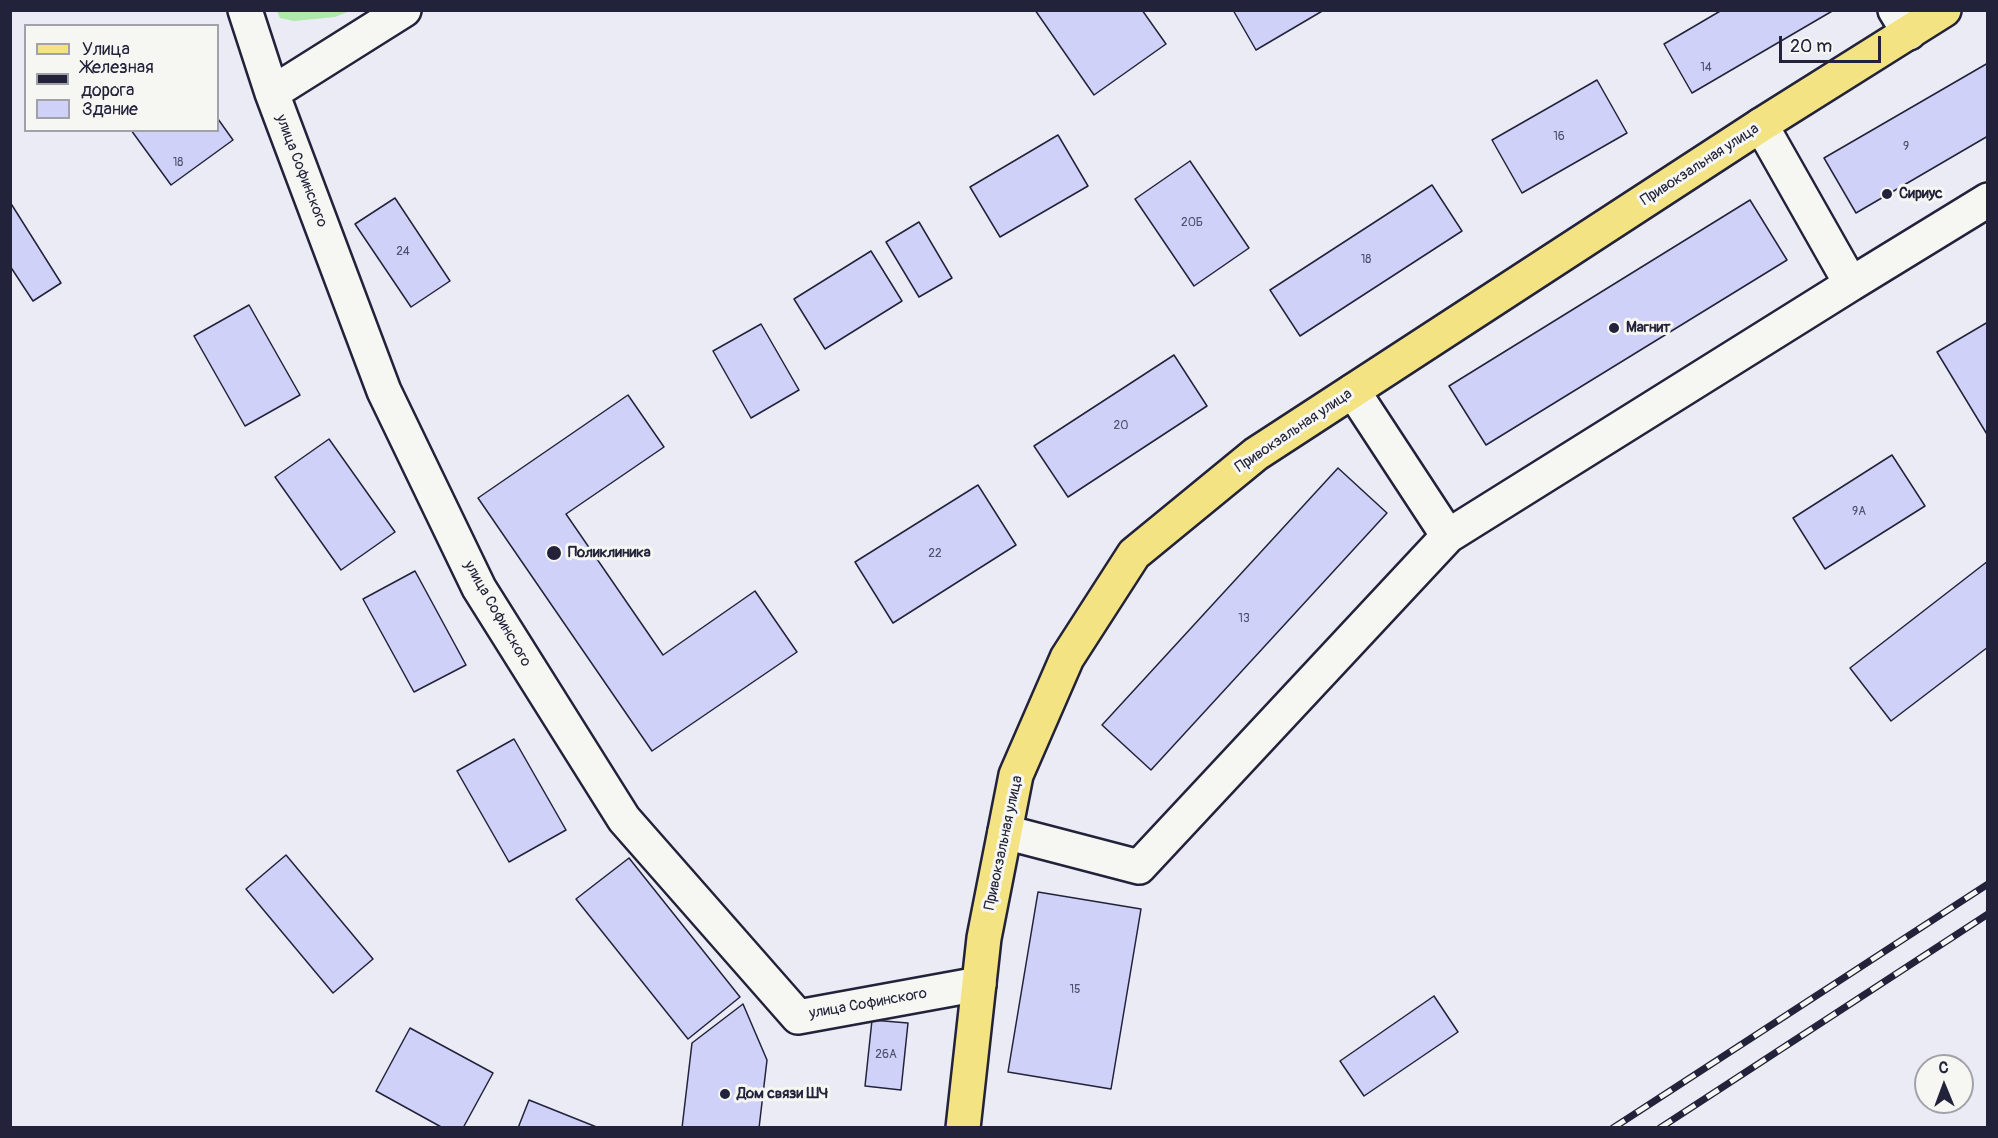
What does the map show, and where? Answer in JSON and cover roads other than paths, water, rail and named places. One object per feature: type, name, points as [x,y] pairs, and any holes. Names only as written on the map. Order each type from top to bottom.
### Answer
[{"type":"main road","name":"Привокзальная улица","points":[[963,1128],[984,938],[1016,775],[1067,658],[1134,554],[1256,454],[1761,125],[1902,22],[1944,10]]},
{"type":"street","points":[[245,10],[272,93],[404,10]]},
{"type":"street","name":"улица Софинского","points":[[272,93],[384,391],[479,588],[624,819],[798,1017],[979,984]]},
{"type":"street","points":[[1761,125],[1851,284]]},
{"type":"street","points":[[1005,832],[1139,867],[1448,536],[1988,200]]},
{"type":"street","points":[[1353,391],[1448,536]]},
{"type":"railway","points":[[1613,1128],[1988,884]]},
{"type":"railway","points":[[1660,1128],[1988,914]]},
{"type":"place","name":"Сириус","points":[[1887,194]]},
{"type":"place","name":"Магнит","points":[[1614,328]]},
{"type":"place","name":"Поликлиника","points":[[554,553]]},
{"type":"place","name":"Дом связи ШЧ","points":[[725,1094]]}]
